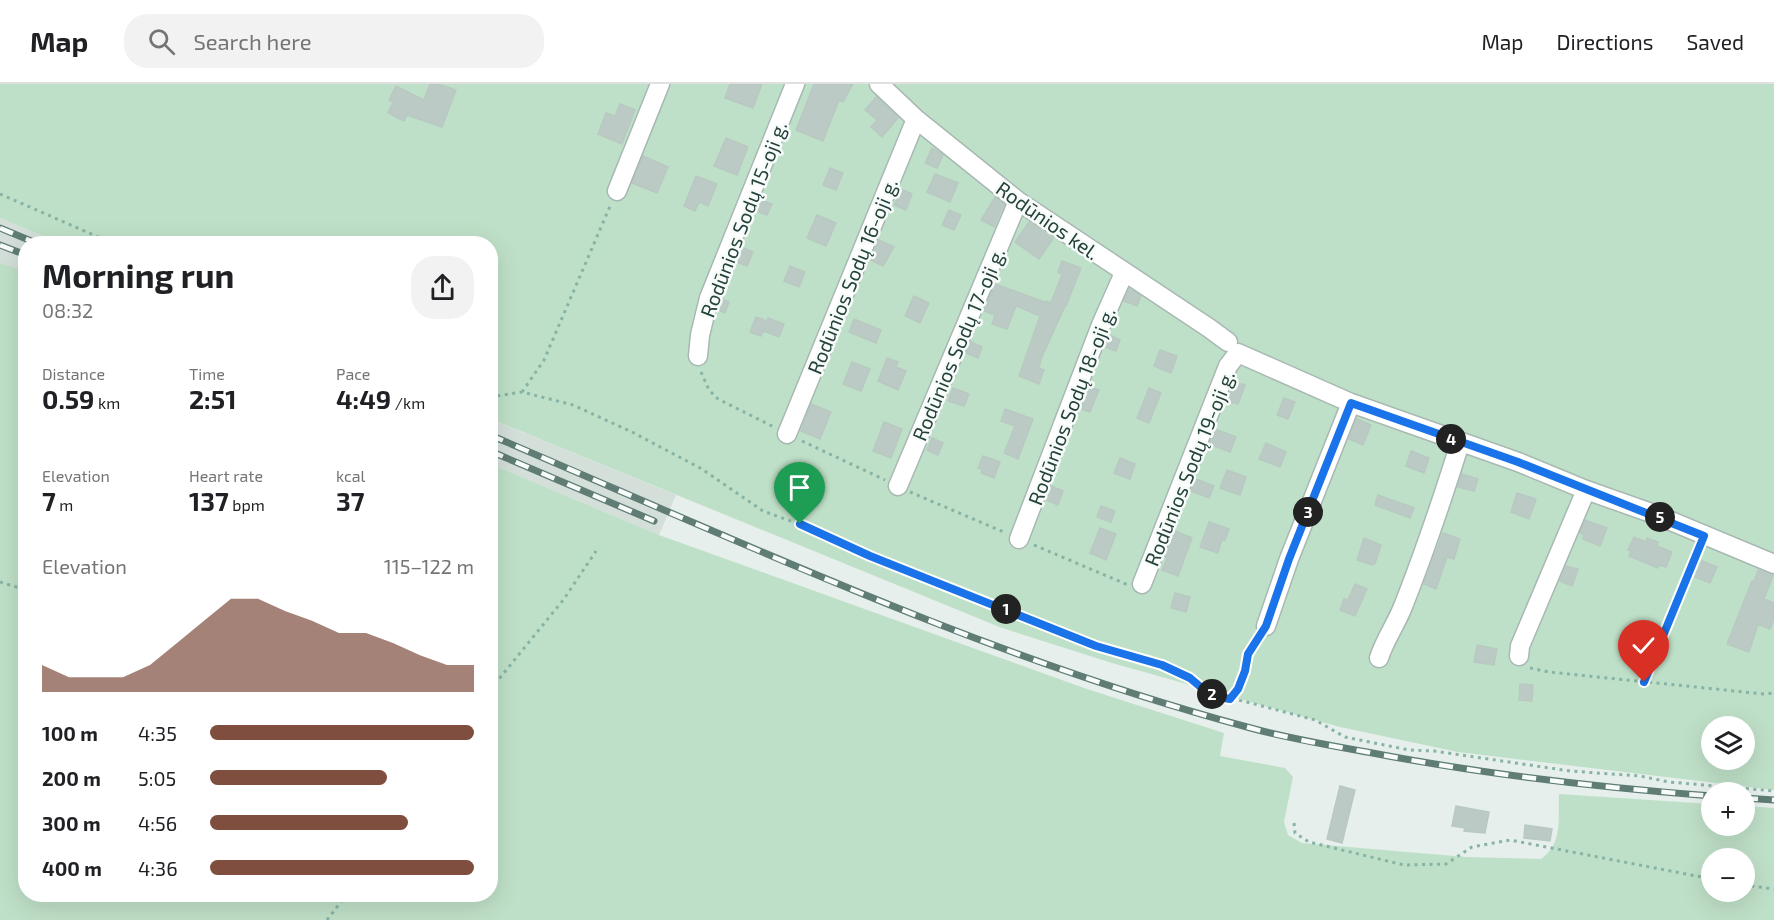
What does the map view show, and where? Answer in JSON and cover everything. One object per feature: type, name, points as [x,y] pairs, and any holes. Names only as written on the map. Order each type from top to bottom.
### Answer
[{"type":"street","points":[[617,191],[660,84]]},
{"type":"street","name":"Rodūnios Sodų 15-oji g.","points":[[698,356],[700,335],[709,298],[795,84]]},
{"type":"street","name":"Rodūnios kel.","points":[[879,84],[916,119],[1018,201],[1209,327],[1233,347],[1351,403],[1518,462],[1586,490],[1654,514],[1774,564]]},
{"type":"street","name":"Rodūnios Sodų 16-oji g.","points":[[787,434],[916,119]]},
{"type":"street","name":"Rodūnios Sodų 17-oji g.","points":[[898,486],[1018,201]]},
{"type":"street","name":"Rodūnios Sodų 18-oji g.","points":[[1019,539],[1101,325],[1124,273]]},
{"type":"street","name":"Rodūnios Sodų 19-oji g.","points":[[1142,584],[1228,366],[1233,347]]},
{"type":"street","points":[[1266,626],[1289,559],[1351,403]]},
{"type":"street","points":[[1379,658],[1385,639],[1397,621],[1414,578],[1460,443]]},
{"type":"street","points":[[1519,656],[1520,646],[1586,490]]},
{"type":"path","points":[[522,392],[544,360],[617,191]]},
{"type":"path","points":[[0,194],[96,236]]},
{"type":"path","points":[[498,396],[522,392],[573,405],[632,432],[702,469],[763,511],[800,524],[870,556],[1096,646],[1162,665],[1190,678],[1203,689],[1219,697],[1316,720],[1345,737],[1410,750],[1434,751],[1570,771],[1640,776],[1669,782],[1774,791]]},
{"type":"path","points":[[1644,682],[1704,536]]},
{"type":"path","points":[[498,680],[564,599],[596,551]]},
{"type":"path","points":[[0,582],[18,588]]},
{"type":"path","points":[[1230,699],[1238,689],[1248,654],[1266,626]]},
{"type":"path","points":[[1519,656],[1527,667],[1550,672],[1764,694],[1774,693]]},
{"type":"path","points":[[1294,823],[1295,833],[1309,842],[1404,865],[1446,864],[1472,847],[1510,840],[1701,877]]},
{"type":"path","points":[[1755,886],[1774,889]]},
{"type":"path","points":[[327,920],[340,902]]},
{"type":"shaded area","points":[[0,218],[43,236],[18,236],[18,269],[0,263]]},
{"type":"shaded area","points":[[498,422],[676,495],[659,535],[498,467]]},
{"type":"green space","points":[[0,84],[1774,84],[1774,790],[1755,788],[1755,782],[1707,782],[1458,752],[1340,727],[1112,663],[1002,628],[498,422],[498,236],[43,236],[0,218]]},
{"type":"green space","points":[[0,263],[18,269],[18,902],[498,902],[498,467],[659,535],[1087,689],[1224,733],[1220,756],[1285,768],[1293,777],[1284,822],[1288,835],[1302,843],[1466,857],[1541,859],[1553,846],[1556,838],[1559,821],[1559,794],[1701,803],[1701,836],[1755,836],[1755,807],[1774,808],[1774,920],[0,920]]},
{"type":"building","points":[[430,84],[456,90],[442,127],[407,115],[404,121],[388,113],[393,102],[389,100],[396,86],[424,100]]},
{"type":"building","points":[[730,84],[762,84],[753,108],[725,98]]},
{"type":"building","points":[[814,84],[853,84],[843,102],[839,100],[823,141],[796,130]]},
{"type":"building","points":[[876,97],[898,118],[882,137],[871,127],[877,120],[865,110]]},
{"type":"building","points":[[620,104],[635,110],[622,144],[598,134],[606,113],[615,116]]},
{"type":"building","points":[[726,138],[748,147],[737,175],[714,166]]},
{"type":"building","points":[[932,148],[943,155],[937,168],[925,163]]},
{"type":"building","points":[[643,156],[668,167],[657,193],[632,183]]},
{"type":"building","points":[[830,168],[843,173],[836,190],[823,185]]},
{"type":"building","points":[[935,174],[958,183],[950,202],[927,192]]},
{"type":"building","points":[[696,176],[717,184],[708,206],[699,202],[695,211],[684,206]]},
{"type":"building","points":[[901,189],[912,194],[906,210],[894,205]]},
{"type":"building","points":[[995,197],[1004,204],[994,227],[981,220]]},
{"type":"building","points":[[761,200],[772,204],[767,215],[756,211]]},
{"type":"building","points":[[949,210],[961,215],[954,230],[942,225]]},
{"type":"building","points":[[817,215],[836,223],[826,246],[807,238]]},
{"type":"building","points":[[1029,222],[1053,239],[1039,259],[1015,242]]},
{"type":"building","points":[[879,240],[894,247],[883,266],[870,260]]},
{"type":"building","points":[[741,247],[753,252],[747,266],[736,262]]},
{"type":"building","points":[[1062,261],[1081,268],[1041,359],[1039,368],[1044,370],[1039,384],[1019,376],[1040,316],[1016,306],[1007,329],[992,324],[995,315],[984,311],[995,284],[1051,303],[1062,274],[1058,272]]},
{"type":"building","points":[[790,266],[805,272],[799,287],[784,281]]},
{"type":"building","points":[[1129,289],[1141,296],[1137,306],[1124,301]]},
{"type":"building","points":[[914,296],[929,303],[920,323],[905,316]]},
{"type":"building","points":[[721,299],[729,302],[725,313],[718,310]]},
{"type":"building","points":[[756,317],[767,321],[768,318],[784,324],[779,337],[764,331],[766,325],[761,336],[750,332]]},
{"type":"building","points":[[854,319],[881,330],[876,343],[849,332]]},
{"type":"building","points":[[1109,335],[1120,340],[1116,351],[1105,347]]},
{"type":"building","points":[[971,342],[982,347],[978,358],[966,353]]},
{"type":"building","points":[[1160,350],[1177,356],[1171,373],[1154,366]]},
{"type":"building","points":[[887,358],[898,362],[896,367],[906,371],[898,390],[878,381]]},
{"type":"building","points":[[852,362],[870,369],[861,391],[843,384]]},
{"type":"building","points":[[1234,382],[1245,385],[1238,404],[1226,401]]},
{"type":"building","points":[[1089,387],[1099,390],[1090,412],[1081,409]]},
{"type":"building","points":[[953,388],[969,394],[964,406],[948,401]]},
{"type":"building","points":[[1149,388],[1161,393],[1149,423],[1137,418]]},
{"type":"building","points":[[1284,398],[1295,402],[1288,419],[1277,415]]},
{"type":"building","points":[[811,404],[831,412],[820,439],[801,431]]},
{"type":"building","points":[[1005,409],[1033,419],[1018,459],[1004,453],[1015,426],[1001,421]]},
{"type":"building","points":[[1357,419],[1371,425],[1363,445],[1349,439]]},
{"type":"building","points":[[884,422],[902,429],[891,458],[873,451]]},
{"type":"building","points":[[1215,429],[1236,437],[1230,452],[1209,444]]},
{"type":"building","points":[[932,438],[943,443],[938,455],[927,450]]},
{"type":"building","points":[[1266,443],[1286,452],[1280,467],[1259,459]]},
{"type":"building","points":[[1411,451],[1429,458],[1424,473],[1406,466]]},
{"type":"building","points":[[983,456],[1000,462],[994,478],[981,473],[982,469],[978,468]]},
{"type":"building","points":[[1120,458],[1135,464],[1130,479],[1114,473]]},
{"type":"building","points":[[1227,470],[1246,477],[1240,495],[1220,488]]},
{"type":"building","points":[[1462,474],[1478,479],[1474,491],[1458,487]]},
{"type":"building","points":[[1196,479],[1214,486],[1209,498],[1191,491]]},
{"type":"building","points":[[1051,486],[1063,491],[1058,505],[1046,500]]},
{"type":"building","points":[[1517,493],[1536,499],[1529,519],[1511,512]]},
{"type":"building","points":[[1378,495],[1414,508],[1410,518],[1375,505]]},
{"type":"building","points":[[1101,506],[1115,511],[1111,522],[1097,517]]},
{"type":"building","points":[[1585,520],[1607,528],[1600,546],[1583,539],[1584,535],[1580,533]]},
{"type":"building","points":[[1209,522],[1229,529],[1225,540],[1222,539],[1218,553],[1200,547]]},
{"type":"building","points":[[1100,528],[1116,534],[1106,560],[1090,553]]},
{"type":"building","points":[[1175,531],[1192,538],[1178,576],[1162,570]]},
{"type":"building","points":[[1443,533],[1460,539],[1454,559],[1447,557],[1436,589],[1424,584]]},
{"type":"building","points":[[1634,537],[1646,542],[1647,538],[1658,542],[1657,546],[1672,552],[1666,567],[1659,565],[1658,568],[1629,556],[1631,551],[1628,550]]},
{"type":"building","points":[[1364,538],[1381,545],[1375,564],[1357,560]]},
{"type":"building","points":[[1702,561],[1717,567],[1710,583],[1695,577]]},
{"type":"building","points":[[1566,566],[1578,569],[1572,586],[1560,581]]},
{"type":"building","points":[[1758,570],[1773,576],[1764,599],[1774,603],[1774,619],[1770,629],[1758,624],[1749,652],[1727,644]]},
{"type":"building","points":[[1355,584],[1367,589],[1355,616],[1340,610],[1344,599],[1348,600]]},
{"type":"building","points":[[1175,593],[1190,597],[1186,612],[1171,608]]},
{"type":"building","points":[[1477,645],[1497,649],[1494,665],[1474,662]]},
{"type":"building","points":[[1520,684],[1533,685],[1532,701],[1519,700]]},
{"type":"building","points":[[1340,786],[1355,790],[1342,843],[1327,839]]},
{"type":"building","points":[[1456,806],[1489,812],[1485,833],[1464,831],[1465,828],[1452,826]]},
{"type":"building","points":[[1525,825],[1552,829],[1550,841],[1524,838]]},
{"type":"railway","points":[[0,228],[19,236]]},
{"type":"railway","points":[[0,245],[18,252]]},
{"type":"railway","points":[[498,438],[770,556],[958,632],[1150,699],[1277,735],[1410,760],[1538,779],[1701,795]]},
{"type":"railway","points":[[498,454],[654,521]]},
{"type":"railway","points":[[1755,799],[1774,800]]},
{"type":"route","points":[[800,524],[870,556],[1096,646],[1162,665],[1190,678],[1203,689],[1219,697],[1230,699],[1238,689],[1248,654],[1266,626],[1289,559],[1351,403],[1518,462],[1586,490],[1654,514],[1704,536],[1644,682]]}]
